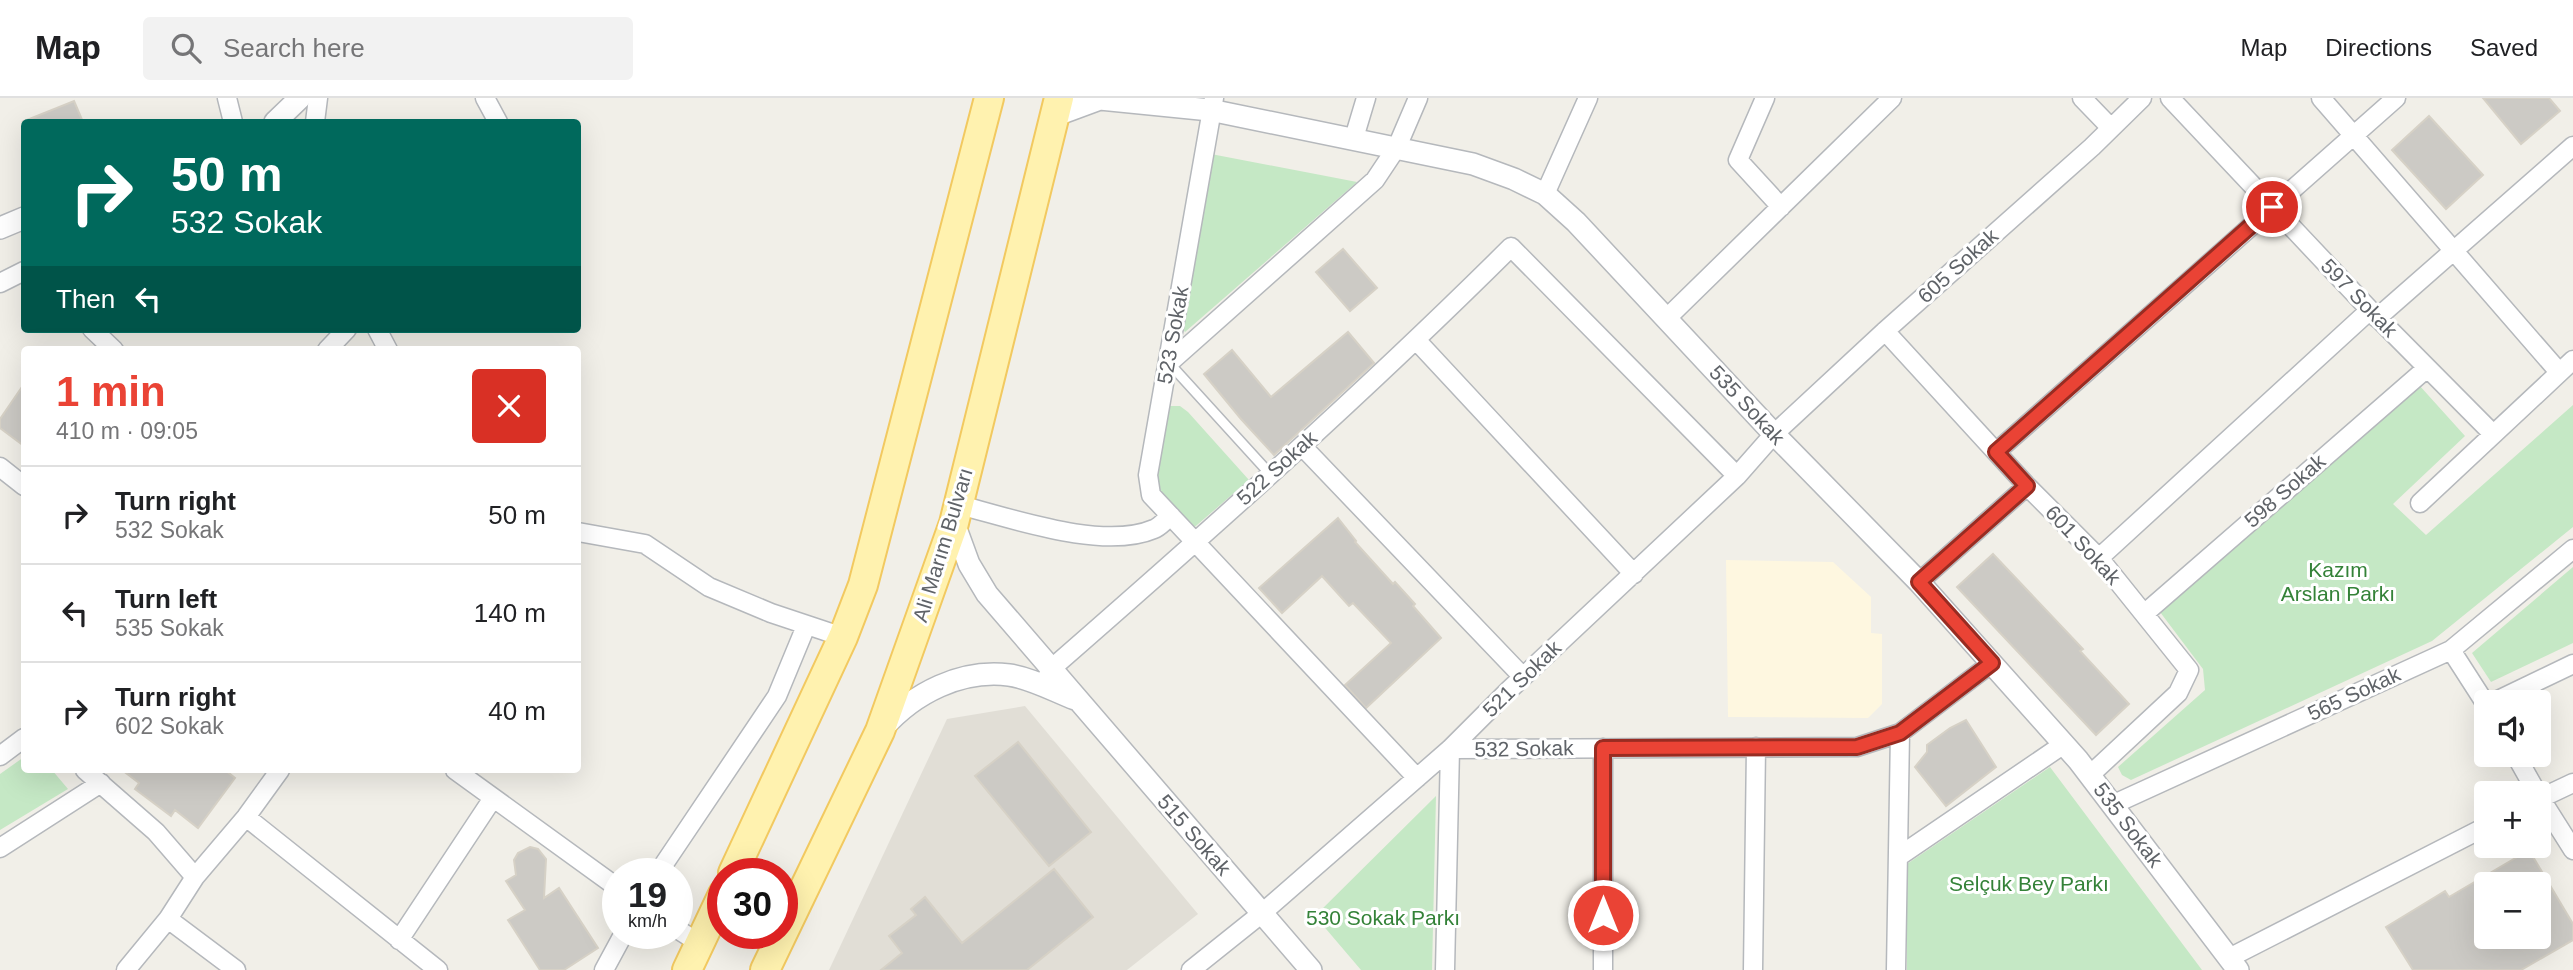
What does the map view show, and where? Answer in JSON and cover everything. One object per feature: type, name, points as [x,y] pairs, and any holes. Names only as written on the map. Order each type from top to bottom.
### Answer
[{"type":"main road","points":[[740,858],[843,637],[863,585],[989,98]]},
{"type":"main road","name":"Ali Marım Bulvarı","points":[[765,970],[880,731],[956,514],[1056,107]]},
{"type":"main road","points":[[693,930],[707,913]]},
{"type":"main road","points":[[687,970],[688,949]]},
{"type":"street","points":[[228,98],[232,119]]},
{"type":"street","points":[[278,119],[300,98]]},
{"type":"street","points":[[315,119],[318,98]]},
{"type":"street","points":[[485,98],[496,119]]},
{"type":"street","points":[[1354,138],[1366,98]]},
{"type":"street","points":[[1169,363],[1375,180],[1396,148],[1418,98]]},
{"type":"street","points":[[1545,194],[1588,98]]},
{"type":"street","points":[[1765,98],[1738,160],[1781,206]]},
{"type":"street","points":[[1666,319],[1892,98]]},
{"type":"street","points":[[2082,98],[2110,128]]},
{"type":"street","name":"605 Sokak","points":[[1774,434],[2092,147],[2142,98]]},
{"type":"street","name":"597 Sokak","points":[[2170,98],[2374,314],[2493,434]]},
{"type":"street","points":[[2321,98],[2454,250],[2566,366],[2420,503]]},
{"type":"street","points":[[1996,452],[2396,98]]},
{"type":"street","points":[[1056,107],[1099,99]]},
{"type":"street","name":"535 Sokak","points":[[1099,99],[1212,104],[1473,164],[1545,194],[1585,232],[1774,434],[1919,582],[1992,663],[2090,775],[2234,964]]},
{"type":"street","name":"523 Sokak","points":[[1212,104],[1148,475],[1151,495],[1417,778]]},
{"type":"street","points":[[2099,558],[2374,314],[2454,250],[2573,146]]},
{"type":"street","points":[[0,228],[21,219]]},
{"type":"street","name":"522 Sokak","points":[[1047,678],[1417,341],[1511,247],[1737,476]]},
{"type":"street","points":[[0,283],[21,272]]},
{"type":"street","name":"601 Sokak","points":[[1885,331],[2027,486],[2099,558],[2189,670],[2178,693],[2090,775]]},
{"type":"street","points":[[96,333],[110,346]]},
{"type":"street","points":[[331,346],[343,333]]},
{"type":"street","points":[[1417,341],[1634,574]]},
{"type":"street","name":"598 Sokak","points":[[2144,614],[2427,368]]},
{"type":"street","name":"521 Sokak","points":[[1198,968],[1450,750],[1523,677],[1737,476],[1774,434]]},
{"type":"street","points":[[1302,446],[1523,677]]},
{"type":"street","points":[[0,467],[21,484]]},
{"type":"street","points":[[1919,582],[2027,486]]},
{"type":"street","points":[[956,514],[1070,533],[1123,537],[1156,529],[1171,516]]},
{"type":"street","name":"515 Sokak","points":[[956,514],[969,564],[1047,678],[1077,700],[1311,970]]},
{"type":"street","points":[[581,533],[645,544],[709,587],[806,626],[843,637]]},
{"type":"street","name":"565 Sokak","points":[[2112,805],[2451,650],[2573,548]]},
{"type":"street","points":[[668,858],[776,696],[806,626]]},
{"type":"street","points":[[2451,650],[2477,690]]},
{"type":"street","name":"532 Sokak","points":[[1450,750],[1857,747],[1900,733],[1992,663]]},
{"type":"street","points":[[2519,690],[2573,664]]},
{"type":"street","name":"515 Sokak","points":[[880,731],[906,705],[947,683],[988,675],[1047,678]]},
{"type":"street","points":[[1896,970],[1900,733]]},
{"type":"street","points":[[0,756],[21,740]]},
{"type":"street","points":[[1898,857],[2064,744]]},
{"type":"street","points":[[1753,970],[1756,747]]},
{"type":"street","points":[[1603,748],[1603,970]]},
{"type":"street","points":[[1445,970],[1450,750]]},
{"type":"street","points":[[89,773],[156,832],[195,877]]},
{"type":"street","points":[[126,970],[168,919],[195,877],[246,817],[277,773]]},
{"type":"street","points":[[459,773],[602,876]]},
{"type":"street","points":[[0,848],[101,783]]},
{"type":"street","points":[[2551,792],[2573,783]]},
{"type":"street","points":[[400,940],[493,798]]},
{"type":"street","points":[[2551,816],[2573,850]]},
{"type":"street","points":[[246,817],[438,970]]},
{"type":"street","points":[[2234,964],[2474,833]]},
{"type":"street","points":[[168,919],[236,970]]},
{"type":"street","points":[[604,970],[615,949]]},
{"type":"lane","points":[[1169,363],[1271,475]]},
{"type":"shaded area","points":[[1726,560],[1833,562],[1871,597],[1871,633],[1882,634],[1882,704],[1868,718],[1728,717]]},
{"type":"shaded area","points":[[1025,706],[1198,914],[1127,970],[829,970],[947,719]]},
{"type":"green space","points":[[1211,154],[1357,182],[1185,332],[1179,324]]},
{"type":"green space","name":"Kazım Arslan Parkı","points":[[2419,385],[2465,436],[2393,504],[2426,535],[2573,405],[2573,527],[2432,641],[2131,780],[2122,775],[2118,767],[2205,690],[2203,669],[2160,612]]},
{"type":"green space","points":[[1166,406],[1180,406],[1188,412],[1249,480],[1190,531],[1155,491],[1154,477]]},
{"type":"green space","points":[[2573,567],[2573,643],[2491,682],[2472,653]]},
{"type":"green space","points":[[21,759],[21,773],[55,773],[68,789],[0,830],[0,774]]},
{"type":"green space","name":"Selçuk Bey Parkı","points":[[2050,767],[2202,970],[1907,970],[1907,864]]},
{"type":"green space","name":"530 Sokak Parkı","points":[[1436,796],[1432,970],[1361,970],[1315,916]]},
{"type":"building","points":[[2483,98],[2549,98],[2560,111],[2521,144]]},
{"type":"building","points":[[74,101],[82,119],[29,119]]},
{"type":"building","points":[[2429,116],[2483,175],[2446,209],[2392,150]]},
{"type":"building","points":[[1343,249],[1377,288],[1350,311],[1316,272]]},
{"type":"building","points":[[1348,332],[1374,363],[1274,455],[1204,374],[1232,350],[1271,397]]},
{"type":"building","points":[[21,388],[21,444],[0,428],[0,419]]},
{"type":"building","points":[[1338,518],[1355,542],[1415,604],[1413,606],[1441,638],[1366,708],[1345,685],[1391,643],[1353,603],[1349,606],[1322,576],[1282,613],[1259,588]]},
{"type":"building","points":[[1993,554],[2083,649],[2080,651],[2129,704],[2096,735],[1957,587]]},
{"type":"building","points":[[1966,720],[1996,767],[1946,806],[1915,767],[1927,752],[1927,745]]},
{"type":"building","points":[[1018,742],[1091,832],[1049,866],[975,776]]},
{"type":"building","points":[[126,773],[229,773],[235,778],[198,828],[175,810],[171,816],[135,789],[139,783]]},
{"type":"building","points":[[530,847],[538,849],[546,859],[544,898],[559,888],[598,948],[564,970],[540,970],[508,920],[525,910],[506,881],[516,875],[514,860],[518,853]]},
{"type":"building","points":[[2515,858],[2534,858],[2542,872],[2492,872]]},
{"type":"building","points":[[1054,869],[1093,917],[1027,970],[881,970],[902,953],[889,936],[916,915],[911,909],[925,897],[962,943]]},
{"type":"building","points":[[2474,882],[2474,949],[2551,949],[2551,887],[2573,924],[2573,940],[2521,970],[2413,970],[2386,927],[2445,891],[2449,897]]},
{"type":"route","points":[[1603,915],[1603,748],[1857,747],[1900,733],[1992,663],[1919,582],[2027,486],[1996,452],[2272,207]]}]
